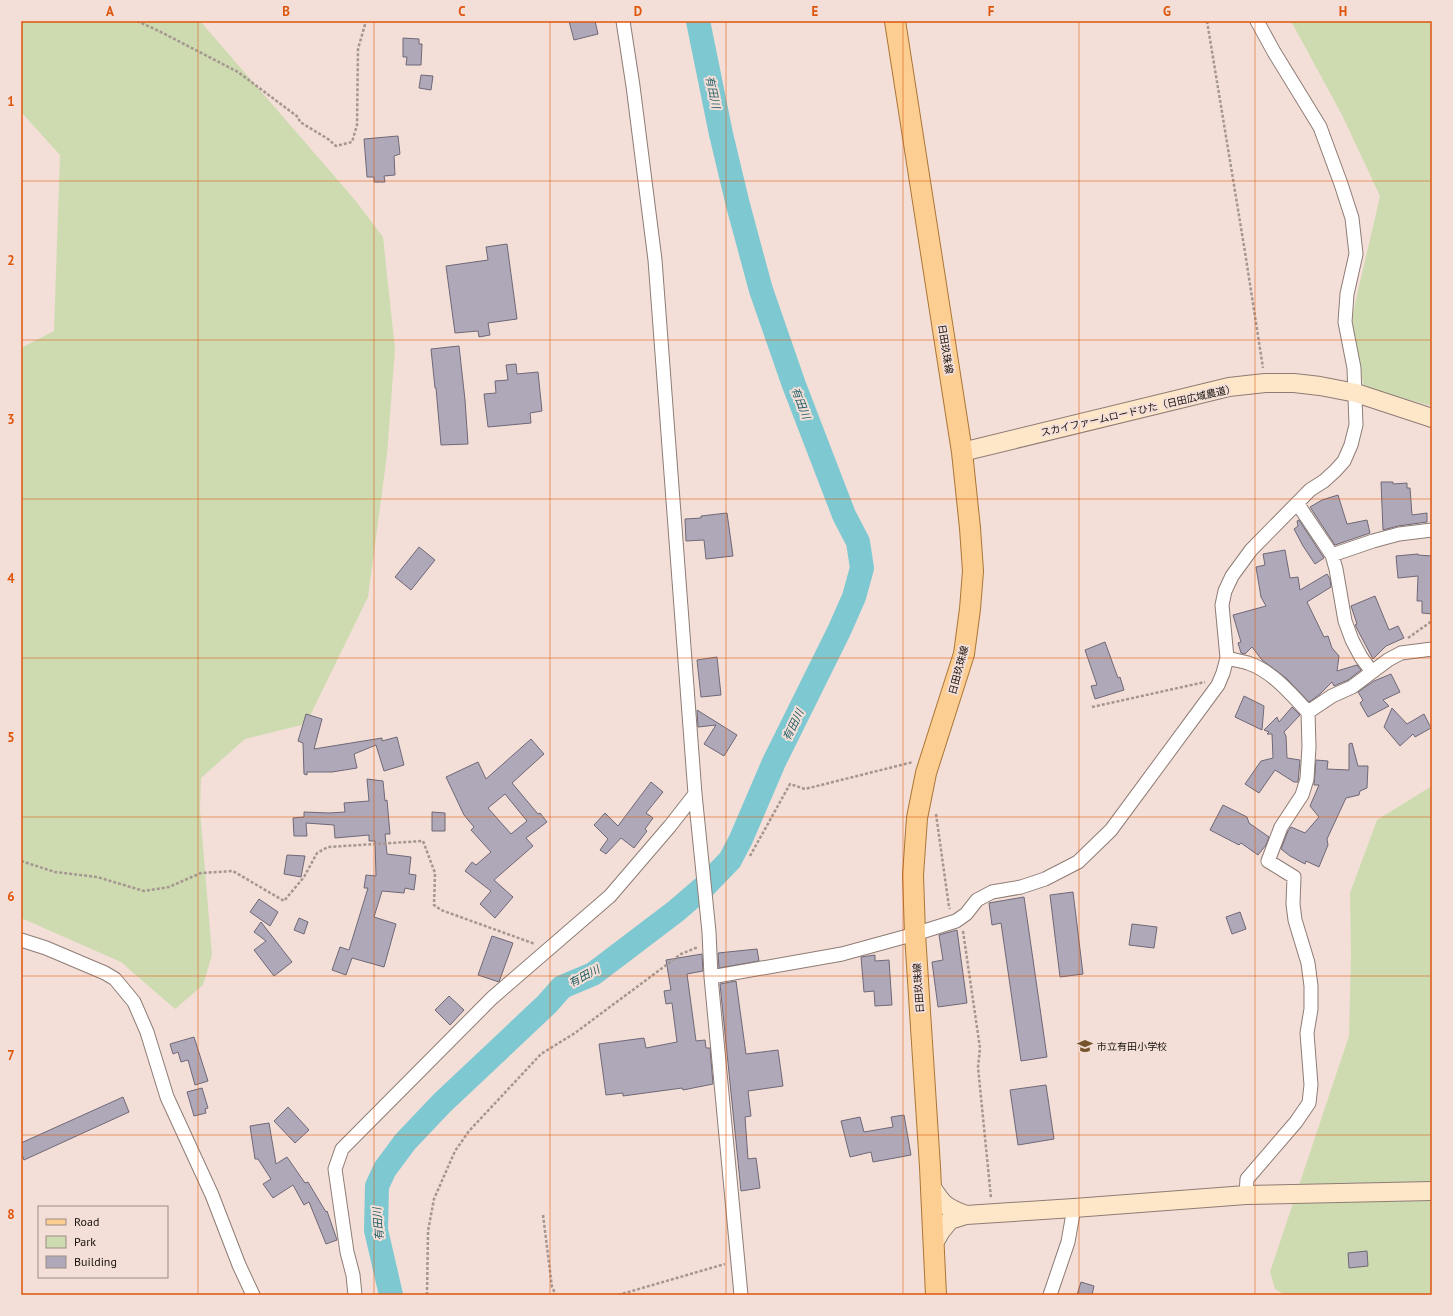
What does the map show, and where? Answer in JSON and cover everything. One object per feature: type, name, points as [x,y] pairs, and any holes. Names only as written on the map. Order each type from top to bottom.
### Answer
[{"type":"main road","name":"日田玖珠線","points":[[895,21],[962,452],[973,571],[964,654],[926,773],[917,818],[913,875],[915,934],[931,1186],[936,1295]]},
{"type":"street","points":[[623,21],[633,86],[655,260],[695,800],[742,1295]]},
{"type":"street","points":[[712,977],[842,954],[915,934],[959,919],[966,914],[977,900],[992,892],[1021,887],[1045,879],[1078,862],[1111,830],[1218,685],[1227,658],[1222,612],[1225,591],[1232,576],[1251,550],[1297,503],[1310,490],[1335,472],[1344,460],[1351,445],[1356,425],[1354,368],[1345,322],[1347,294],[1356,254],[1352,218],[1320,127],[1257,21]]},
{"type":"street","name":"スカイファームロードひた（日田広域農道）","points":[[962,452],[1229,387],[1265,383],[1307,385],[1356,393],[1432,418]]},
{"type":"street","points":[[1297,503],[1332,555],[1336,569],[1345,621],[1352,640],[1361,657],[1372,672]]},
{"type":"street","points":[[1332,555],[1373,541],[1400,534],[1432,530]]},
{"type":"street","points":[[1308,712],[1332,696],[1352,687],[1388,660],[1401,653],[1432,648]]},
{"type":"street","points":[[1227,658],[1249,663],[1267,673],[1284,687],[1308,712],[1309,747],[1307,779],[1302,795],[1281,827],[1268,861],[1294,877],[1293,904],[1295,920],[1308,963],[1311,986],[1311,1009],[1307,1033],[1311,1085],[1309,1103],[1296,1122],[1247,1179],[1246,1195]]},
{"type":"street","points":[[355,1295],[335,1170],[342,1149],[492,998],[610,896],[670,826],[695,800]]},
{"type":"street","points":[[21,940],[46,948],[105,973],[115,979],[134,1002],[147,1032],[167,1097],[212,1195],[239,1265],[253,1295]]},
{"type":"street","points":[[931,1186],[948,1208],[966,1215]]},
{"type":"street","points":[[934,1243],[940,1231],[950,1220],[966,1215],[1246,1195],[1432,1191]]},
{"type":"street","points":[[1050,1295],[1068,1242],[1074,1208]]},
{"type":"path","points":[[137,21],[238,72],[298,117],[300,122],[328,139],[336,146],[352,142],[357,125],[358,49],[366,21]]},
{"type":"path","points":[[1207,21],[1244,244],[1265,383]]},
{"type":"path","points":[[1401,653],[1402,646],[1405,641],[1432,621]]},
{"type":"path","points":[[1092,707],[1221,679]]},
{"type":"path","points":[[750,856],[790,784],[805,789],[931,758]]},
{"type":"path","points":[[935,808],[949,907],[959,919],[980,1048],[978,1067],[991,1198]]},
{"type":"path","points":[[21,861],[55,872],[97,877],[144,890],[169,887],[201,873],[233,871],[284,901],[304,877],[317,853],[328,847],[422,841],[435,873],[434,905],[441,910],[549,949]]},
{"type":"path","points":[[427,1295],[428,1231],[434,1199],[455,1152],[469,1131],[541,1054],[575,1033],[681,954],[696,947],[709,938]]},
{"type":"path","points":[[543,1215],[552,1287],[556,1295]]},
{"type":"path","points":[[618,1295],[739,1260]]},
{"type":"green space","points":[[21,21],[200,21],[355,200],[383,237],[395,349],[387,455],[368,597],[306,724],[245,739],[201,778],[200,810],[212,955],[203,985],[175,1009],[121,962],[21,918],[21,348],[54,331],[60,155],[21,112]]},
{"type":"green space","points":[[1291,21],[1432,21],[1432,406],[1364,388],[1351,321],[1380,196],[1342,115]]},
{"type":"green space","points":[[1432,786],[1432,1295],[1285,1295],[1275,1289],[1270,1272],[1349,1036],[1351,955],[1350,893],[1377,820]]},
{"type":"building","points":[[569,21],[595,21],[598,34],[574,40]]},
{"type":"building","points":[[403,38],[419,39],[419,44],[422,44],[421,65],[406,65],[407,57],[403,57]]},
{"type":"building","points":[[421,75],[433,76],[431,90],[419,88]]},
{"type":"building","points":[[398,136],[400,154],[394,156],[395,175],[384,176],[385,182],[374,182],[374,177],[367,177],[364,139]]},
{"type":"building","points":[[507,244],[517,319],[488,323],[490,335],[479,337],[478,331],[455,333],[446,266],[488,260],[486,247]]},
{"type":"building","points":[[459,346],[468,444],[441,445],[431,349]]},
{"type":"building","points":[[516,364],[517,374],[538,372],[542,411],[530,413],[531,423],[488,427],[484,394],[496,393],[495,381],[508,380],[506,365]]},
{"type":"building","points":[[1381,482],[1393,482],[1393,484],[1407,483],[1407,488],[1410,488],[1412,515],[1427,513],[1427,522],[1398,526],[1383,530]]},
{"type":"building","points":[[1338,495],[1347,524],[1367,520],[1370,533],[1335,545],[1310,507],[1322,500]]},
{"type":"building","points":[[727,513],[733,556],[706,559],[704,540],[686,541],[685,519],[701,518],[701,516]]},
{"type":"building","points":[[1299,520],[1324,558],[1315,564],[1294,529],[1298,526],[1297,521]]},
{"type":"building","points":[[419,547],[435,560],[411,590],[395,577]]},
{"type":"building","points":[[1285,550],[1290,578],[1298,577],[1300,590],[1327,574],[1330,579],[1331,587],[1307,602],[1324,637],[1328,636],[1332,648],[1339,656],[1337,671],[1357,665],[1361,670],[1348,680],[1334,686],[1332,682],[1319,695],[1309,702],[1286,678],[1262,660],[1252,647],[1245,654],[1241,653],[1238,643],[1241,642],[1233,615],[1266,606],[1261,597],[1256,567],[1265,565],[1263,554]]},
{"type":"building","points":[[1418,554],[1432,556],[1432,614],[1422,613],[1422,601],[1417,601],[1418,576],[1398,578],[1396,556]]},
{"type":"building","points":[[1375,596],[1389,630],[1398,626],[1404,638],[1386,646],[1373,659],[1355,625],[1357,624],[1351,606]]},
{"type":"building","points":[[1105,642],[1124,690],[1095,699],[1091,686],[1097,685],[1085,650]]},
{"type":"building","points":[[717,657],[721,695],[701,697],[697,660]]},
{"type":"building","points":[[1391,674],[1400,692],[1383,700],[1389,706],[1368,717],[1360,703],[1363,700],[1358,692],[1374,681]]},
{"type":"building","points":[[1244,696],[1264,706],[1262,730],[1235,717]]},
{"type":"building","points":[[1292,707],[1300,715],[1284,732],[1286,736],[1287,758],[1300,760],[1298,782],[1294,782],[1275,770],[1259,793],[1245,784],[1261,761],[1273,758],[1272,734],[1267,734],[1269,732],[1264,730],[1277,717],[1279,722]]},
{"type":"building","points":[[1392,708],[1407,724],[1424,714],[1431,728],[1415,737],[1413,734],[1400,746],[1384,727]]},
{"type":"building","points":[[697,710],[737,735],[724,756],[704,744],[716,725],[698,727]]},
{"type":"building","points":[[306,714],[322,719],[314,749],[382,738],[382,741],[397,737],[404,765],[384,771],[376,745],[354,754],[357,768],[332,772],[307,772],[307,775],[304,774],[303,743],[298,741]]},
{"type":"building","points":[[531,739],[544,754],[512,783],[538,814],[540,813],[547,822],[526,838],[533,846],[494,880],[513,897],[495,918],[480,904],[491,891],[465,871],[472,862],[476,865],[491,852],[471,830],[474,827],[464,815],[446,777],[478,762],[486,779]],"holes":[[[505,794],[527,821],[511,834],[488,808]]]},
{"type":"building","points":[[1352,743],[1358,766],[1368,766],[1367,788],[1360,791],[1359,795],[1346,798],[1327,839],[1328,845],[1319,867],[1306,861],[1305,864],[1281,849],[1291,827],[1305,833],[1319,817],[1310,806],[1319,785],[1314,785],[1316,760],[1328,761],[1327,769],[1349,770],[1349,744]]},
{"type":"building","points":[[367,779],[383,781],[385,801],[387,800],[390,834],[385,834],[387,854],[411,857],[409,874],[416,875],[414,890],[405,888],[404,893],[382,891],[374,917],[396,924],[384,967],[352,958],[346,975],[332,970],[340,947],[349,950],[368,888],[364,888],[366,875],[376,876],[375,841],[369,841],[369,835],[335,838],[334,825],[306,823],[307,836],[294,836],[293,818],[304,817],[304,812],[345,812],[344,803],[369,801]]},
{"type":"building","points":[[651,782],[663,792],[646,813],[653,818],[645,829],[647,831],[634,848],[621,838],[606,854],[600,850],[608,839],[594,825],[605,813],[618,826]]},
{"type":"building","points":[[1223,805],[1247,817],[1249,823],[1269,837],[1266,845],[1258,855],[1241,843],[1239,845],[1210,830]]},
{"type":"building","points":[[432,812],[445,813],[445,831],[432,831]]},
{"type":"building","points":[[287,855],[305,856],[301,877],[284,874]]},
{"type":"building","points":[[1073,892],[1083,974],[1060,977],[1050,895]]},
{"type":"building","points":[[1024,897],[1047,1057],[1021,1061],[1001,923],[992,925],[989,903]]},
{"type":"building","points":[[259,899],[278,912],[270,926],[250,912]]},
{"type":"building","points":[[1240,912],[1246,929],[1232,934],[1226,917]]},
{"type":"building","points":[[299,918],[308,922],[304,934],[294,930]]},
{"type":"building","points":[[261,922],[292,962],[274,976],[254,950],[266,941],[254,932]]},
{"type":"building","points":[[1132,924],[1157,927],[1154,948],[1129,945]]},
{"type":"building","points":[[957,930],[967,1003],[938,1007],[932,962],[943,960],[939,935]]},
{"type":"building","points":[[492,936],[513,943],[499,982],[478,975]]},
{"type":"building","points":[[757,949],[759,961],[719,968],[718,953]]},
{"type":"building","points":[[702,954],[703,971],[687,974],[696,1041],[705,1040],[706,1048],[710,1048],[713,1084],[683,1090],[682,1088],[623,1096],[623,1093],[606,1095],[599,1044],[644,1038],[646,1048],[677,1042],[672,1003],[666,1004],[664,991],[671,990],[666,960]]},
{"type":"building","points":[[875,955],[875,961],[889,960],[892,1005],[875,1006],[874,991],[864,992],[861,957]]},
{"type":"building","points":[[736,981],[746,1054],[778,1050],[783,1086],[748,1091],[751,1116],[745,1117],[748,1159],[756,1158],[760,1188],[741,1191],[720,984]]},
{"type":"building","points":[[449,996],[464,1010],[450,1025],[435,1010]]},
{"type":"building","points":[[194,1037],[208,1081],[195,1085],[188,1060],[181,1062],[178,1052],[173,1054],[170,1044]]},
{"type":"building","points":[[1046,1085],[1054,1139],[1018,1145],[1010,1090]]},
{"type":"building","points":[[202,1088],[208,1108],[205,1109],[206,1113],[194,1116],[187,1092]]},
{"type":"building","points":[[123,1097],[129,1112],[24,1160],[21,1152],[21,1143]]},
{"type":"building","points":[[288,1107],[309,1130],[295,1143],[274,1121]]},
{"type":"building","points":[[904,1115],[911,1155],[873,1162],[871,1152],[850,1157],[841,1121],[860,1117],[864,1132],[893,1127],[891,1117]]},
{"type":"building","points":[[269,1123],[276,1164],[287,1157],[305,1183],[308,1182],[326,1212],[327,1211],[337,1240],[326,1244],[309,1202],[304,1205],[293,1185],[273,1198],[263,1184],[271,1179],[258,1159],[255,1159],[250,1126]]},
{"type":"building","points":[[1367,1251],[1368,1266],[1349,1268],[1348,1253]]},
{"type":"building","points":[[1081,1282],[1094,1286],[1092,1295],[1077,1295]]},
{"type":"waterway","name":"有田川","points":[[391,1295],[376,1230],[377,1186],[385,1169],[405,1142],[442,1103],[547,1004],[562,987],[593,974],[676,911],[705,886],[730,860],[741,839],[774,762],[839,631],[854,597],[862,568],[858,542],[844,515],[794,385],[761,290],[721,134],[698,21]]},
{"type":"place","name":"市立有田小学校","points":[[1085,1046]]}]
